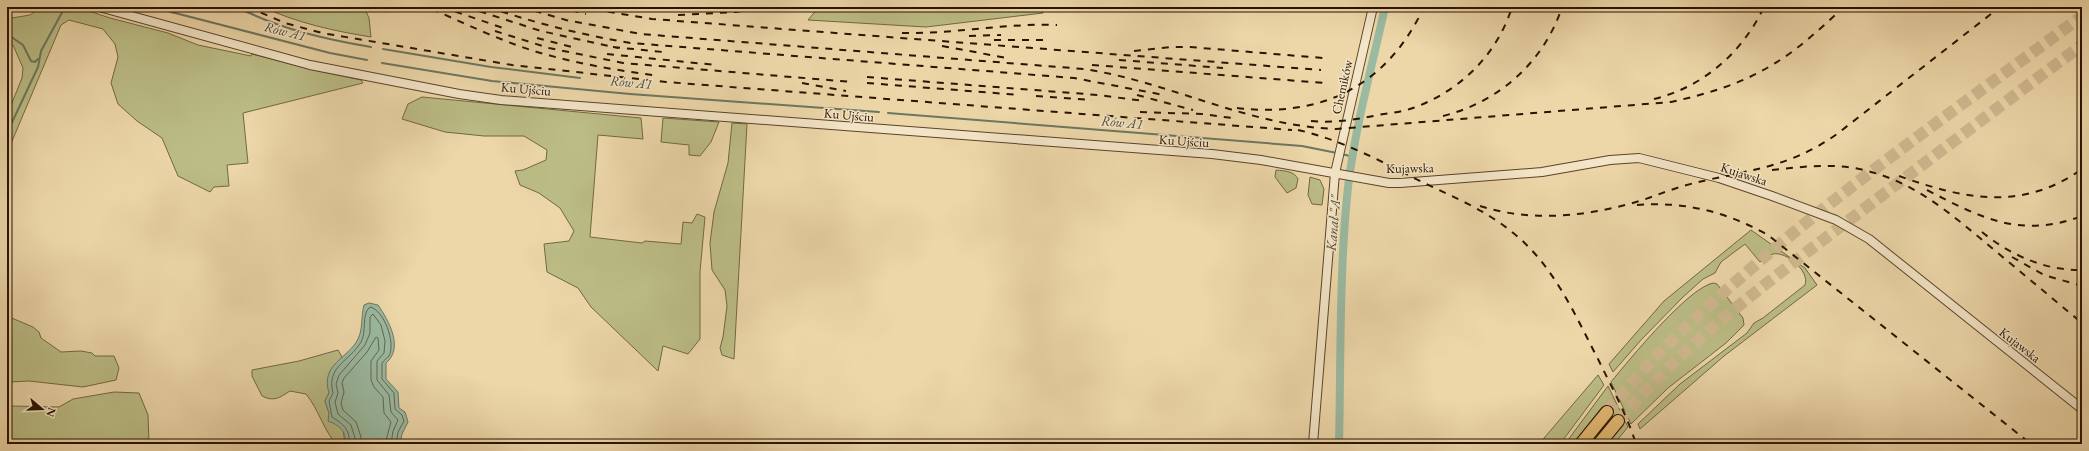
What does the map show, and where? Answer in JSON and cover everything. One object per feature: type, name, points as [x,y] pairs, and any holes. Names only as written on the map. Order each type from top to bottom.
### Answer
[{"type":"highway","points":[[1581,444],[1607,412]]},
{"type":"highway","points":[[1599,444],[1618,421]]},
{"type":"street","name":"Ku Ujściu","points":[[99,7],[310,65],[480,97],[1212,154],[1261,160],[1335,173]]},
{"type":"street","name":"Chemików","points":[[1335,173],[1373,7]]},
{"type":"street","name":"Kujawska","points":[[1335,173],[1400,183],[1542,172],[1610,160],[1639,158],[1684,168],[1750,188],[1831,217],[1869,239],[2082,409]]},
{"type":"street","points":[[1313,444],[1335,173]]},
{"type":"shaded area","points":[[41,7],[77,7],[110,18],[168,33],[198,45],[251,56],[252,54],[361,80],[363,83],[243,113],[248,163],[227,165],[229,186],[214,187],[210,192],[178,176],[162,138],[137,121],[118,104],[111,83],[118,57],[115,44],[103,29],[69,20],[61,25],[7,153],[7,115],[22,78],[23,68],[13,45],[7,42],[9,30],[7,29],[7,23],[12,18],[30,15]]},
{"type":"shaded area","points":[[263,7],[364,7],[369,18],[371,37],[316,26],[289,18]]},
{"type":"shaded area","points":[[819,7],[1044,7],[1043,13],[926,27],[808,20]]},
{"type":"shaded area","points":[[422,97],[641,118],[643,139],[598,135],[590,237],[642,243],[645,241],[681,244],[683,222],[692,223],[697,214],[705,217],[700,272],[700,339],[688,354],[663,346],[658,371],[591,307],[578,288],[547,272],[544,244],[569,241],[574,231],[560,208],[539,193],[520,185],[515,171],[523,170],[546,160],[547,150],[524,136],[484,136],[445,132],[402,119],[408,104]]},
{"type":"shaded area","points":[[663,118],[719,122],[711,142],[700,156],[689,155],[689,145],[661,142]]},
{"type":"shaded area","points":[[732,123],[747,124],[734,359],[722,355],[720,348],[727,306],[725,290],[712,270],[710,243],[714,212],[728,163]]},
{"type":"shaded area","points":[[1276,170],[1294,174],[1298,179],[1296,188],[1287,193],[1275,177]]},
{"type":"shaded area","points":[[1310,177],[1320,180],[1324,189],[1322,205],[1312,204],[1308,195]]},
{"type":"shaded area","points":[[1751,230],[1805,268],[1817,285],[1724,356],[1640,429],[1638,424],[1680,384],[1747,333],[1754,323],[1763,318],[1805,285],[1806,280],[1804,274],[1796,263],[1778,254],[1768,256],[1760,262],[1745,244],[1721,262],[1715,273],[1703,279],[1683,297],[1641,340],[1613,372],[1609,364],[1664,301]]},
{"type":"shaded area","points":[[1713,283],[1717,284],[1743,318],[1744,325],[1726,343],[1668,388],[1631,424],[1611,382],[1659,326],[1674,311],[1689,297],[1702,288]]},
{"type":"shaded area","points":[[7,316],[33,327],[39,332],[41,338],[61,352],[81,351],[92,353],[95,356],[114,356],[119,368],[116,380],[83,387],[29,381],[10,382],[7,386]]},
{"type":"shaded area","points":[[338,350],[342,357],[330,371],[329,393],[325,401],[329,413],[343,429],[345,444],[336,444],[306,394],[290,391],[283,396],[273,399],[266,398],[262,396],[252,376],[252,370],[299,361]]},
{"type":"shaded area","points":[[1598,375],[1604,385],[1560,444],[1539,444]]},
{"type":"shaded area","points":[[1608,386],[1628,427],[1614,444],[1607,444],[1623,425],[1602,407],[1573,444],[1565,444]]},
{"type":"shaded area","points":[[114,392],[139,393],[148,415],[149,444],[7,444],[7,400],[10,406],[59,407],[73,399]]},
{"type":"water","points":[[369,303],[378,305],[393,334],[394,350],[386,363],[386,379],[398,392],[399,408],[405,412],[408,422],[402,434],[400,444],[345,444],[345,435],[341,429],[336,424],[328,421],[329,413],[325,401],[329,393],[327,383],[328,375],[336,363],[354,346],[358,339],[361,331],[364,305]]},
{"type":"waterway","points":[[7,133],[38,67],[41,51],[65,7]]},
{"type":"waterway","name":"Rów A1","points":[[152,7],[330,53],[367,60]]},
{"type":"waterway","points":[[237,7],[253,15],[302,32],[371,47]]},
{"type":"waterway","points":[[1385,7],[1397,10]]},
{"type":"waterway","name":"Kanał \"A\"","points":[[1339,444],[1343,251],[1348,187],[1359,120],[1385,7]]},
{"type":"waterway","name":"Rów A1","points":[[173,13],[175,8]]},
{"type":"waterway","points":[[7,34],[23,45],[31,61],[35,62],[38,59]]},
{"type":"waterway","points":[[383,49],[491,67],[580,78]]},
{"type":"waterway","name":"Rów A1","points":[[382,63],[492,81],[630,94],[879,112]]},
{"type":"waterway","name":"Rów A1","points":[[888,113],[1302,146],[1337,153]]},
{"type":"waterway","name":"Rów A1","points":[[1342,154],[1353,157]]},
{"type":"tunnel","points":[[1607,412],[1669,343],[1726,290],[1775,248],[1875,169],[2082,16]]},
{"type":"tunnel","points":[[1618,421],[1645,391],[1674,363],[1733,310],[2082,45]]},
{"type":"railway","points":[[248,7],[285,23],[322,33],[512,65],[666,82],[1292,130]]},
{"type":"railway","points":[[442,7],[506,29]]},
{"type":"railway","points":[[466,7],[541,31],[618,48]]},
{"type":"railway","points":[[488,7],[559,28],[631,43],[1074,78],[1164,95]]},
{"type":"railway","points":[[521,7],[566,20],[641,34],[1084,69],[1147,83],[1240,112],[1272,120],[1303,126],[1336,129],[1671,102],[1684,99],[1711,92],[1760,72],[1782,59],[1844,7]]},
{"type":"railway","points":[[558,7],[586,14]]},
{"type":"railway","points":[[580,7],[652,19],[1321,70]]},
{"type":"railway","points":[[722,7],[727,7]]},
{"type":"railway","points":[[678,15],[736,12],[760,7]]},
{"type":"railway","points":[[1237,108],[1268,110],[1297,108],[1324,101],[1348,91],[1371,76],[1391,58],[1409,34],[1424,7]]},
{"type":"railway","points":[[1311,121],[1344,121],[1400,111],[1413,108],[1430,101],[1446,92],[1461,81],[1486,56],[1497,41],[1512,7]]},
{"type":"railway","points":[[1443,116],[1463,110],[1483,101],[1501,90],[1517,77],[1544,45],[1554,27],[1562,7]]},
{"type":"railway","points":[[1654,99],[1689,86],[1705,77],[1719,66],[1744,39],[1755,24],[1764,7]]},
{"type":"railway","points":[[1480,206],[1500,211],[1541,216],[1583,213],[1623,206],[1683,186],[1762,168],[1781,162],[1818,146],[1837,134],[2000,7]]},
{"type":"railway","points":[[432,9],[497,38],[537,52],[595,66],[653,75]]},
{"type":"railway","points":[[902,33],[1057,25]]},
{"type":"railway","points":[[495,31],[549,48],[623,63],[852,82]]},
{"type":"railway","points":[[969,36],[1001,35]]},
{"type":"railway","points":[[537,38],[576,48]]},
{"type":"railway","points":[[994,40],[1045,40]]},
{"type":"railway","points":[[942,46],[1007,58]]},
{"type":"railway","points":[[613,47],[663,52]]},
{"type":"railway","points":[[1134,51],[1171,47],[1190,47],[1323,58]]},
{"type":"railway","points":[[607,54],[716,65]]},
{"type":"railway","points":[[1119,60],[1223,68]]},
{"type":"railway","points":[[1092,65],[1325,83]]},
{"type":"railway","points":[[867,77],[1098,95],[1144,101]]},
{"type":"railway","points":[[802,83],[846,91]]},
{"type":"railway","points":[[867,83],[1020,95]]},
{"type":"railway","points":[[1137,95],[1193,110]]},
{"type":"railway","points":[[1036,96],[1092,100]]},
{"type":"railway","points":[[1140,112],[1202,114],[1232,118]]},
{"type":"railway","points":[[1298,130],[1327,138],[1356,150],[1464,202],[1501,223],[1527,245],[1552,275],[1572,309],[1619,402],[1636,444]]},
{"type":"railway","points":[[1772,170],[1816,166],[1837,166],[1859,169],[1879,174],[1897,181],[1915,190],[1947,212],[2082,323]]},
{"type":"railway","points":[[1899,176],[1946,191],[1992,197],[2014,196],[2037,191],[2059,183],[2082,169]]},
{"type":"railway","points":[[1927,190],[1965,209],[1984,217],[2002,222],[2040,226],[2060,223],[2082,216]]},
{"type":"railway","points":[[1637,205],[1672,205],[1705,210],[1737,220],[1768,235],[2031,444]]},
{"type":"railway","points":[[1982,232],[2004,248],[2029,260],[2055,268],[2082,270]]},
{"type":"railway","points":[[2012,257],[2044,275],[2082,286]]}]
